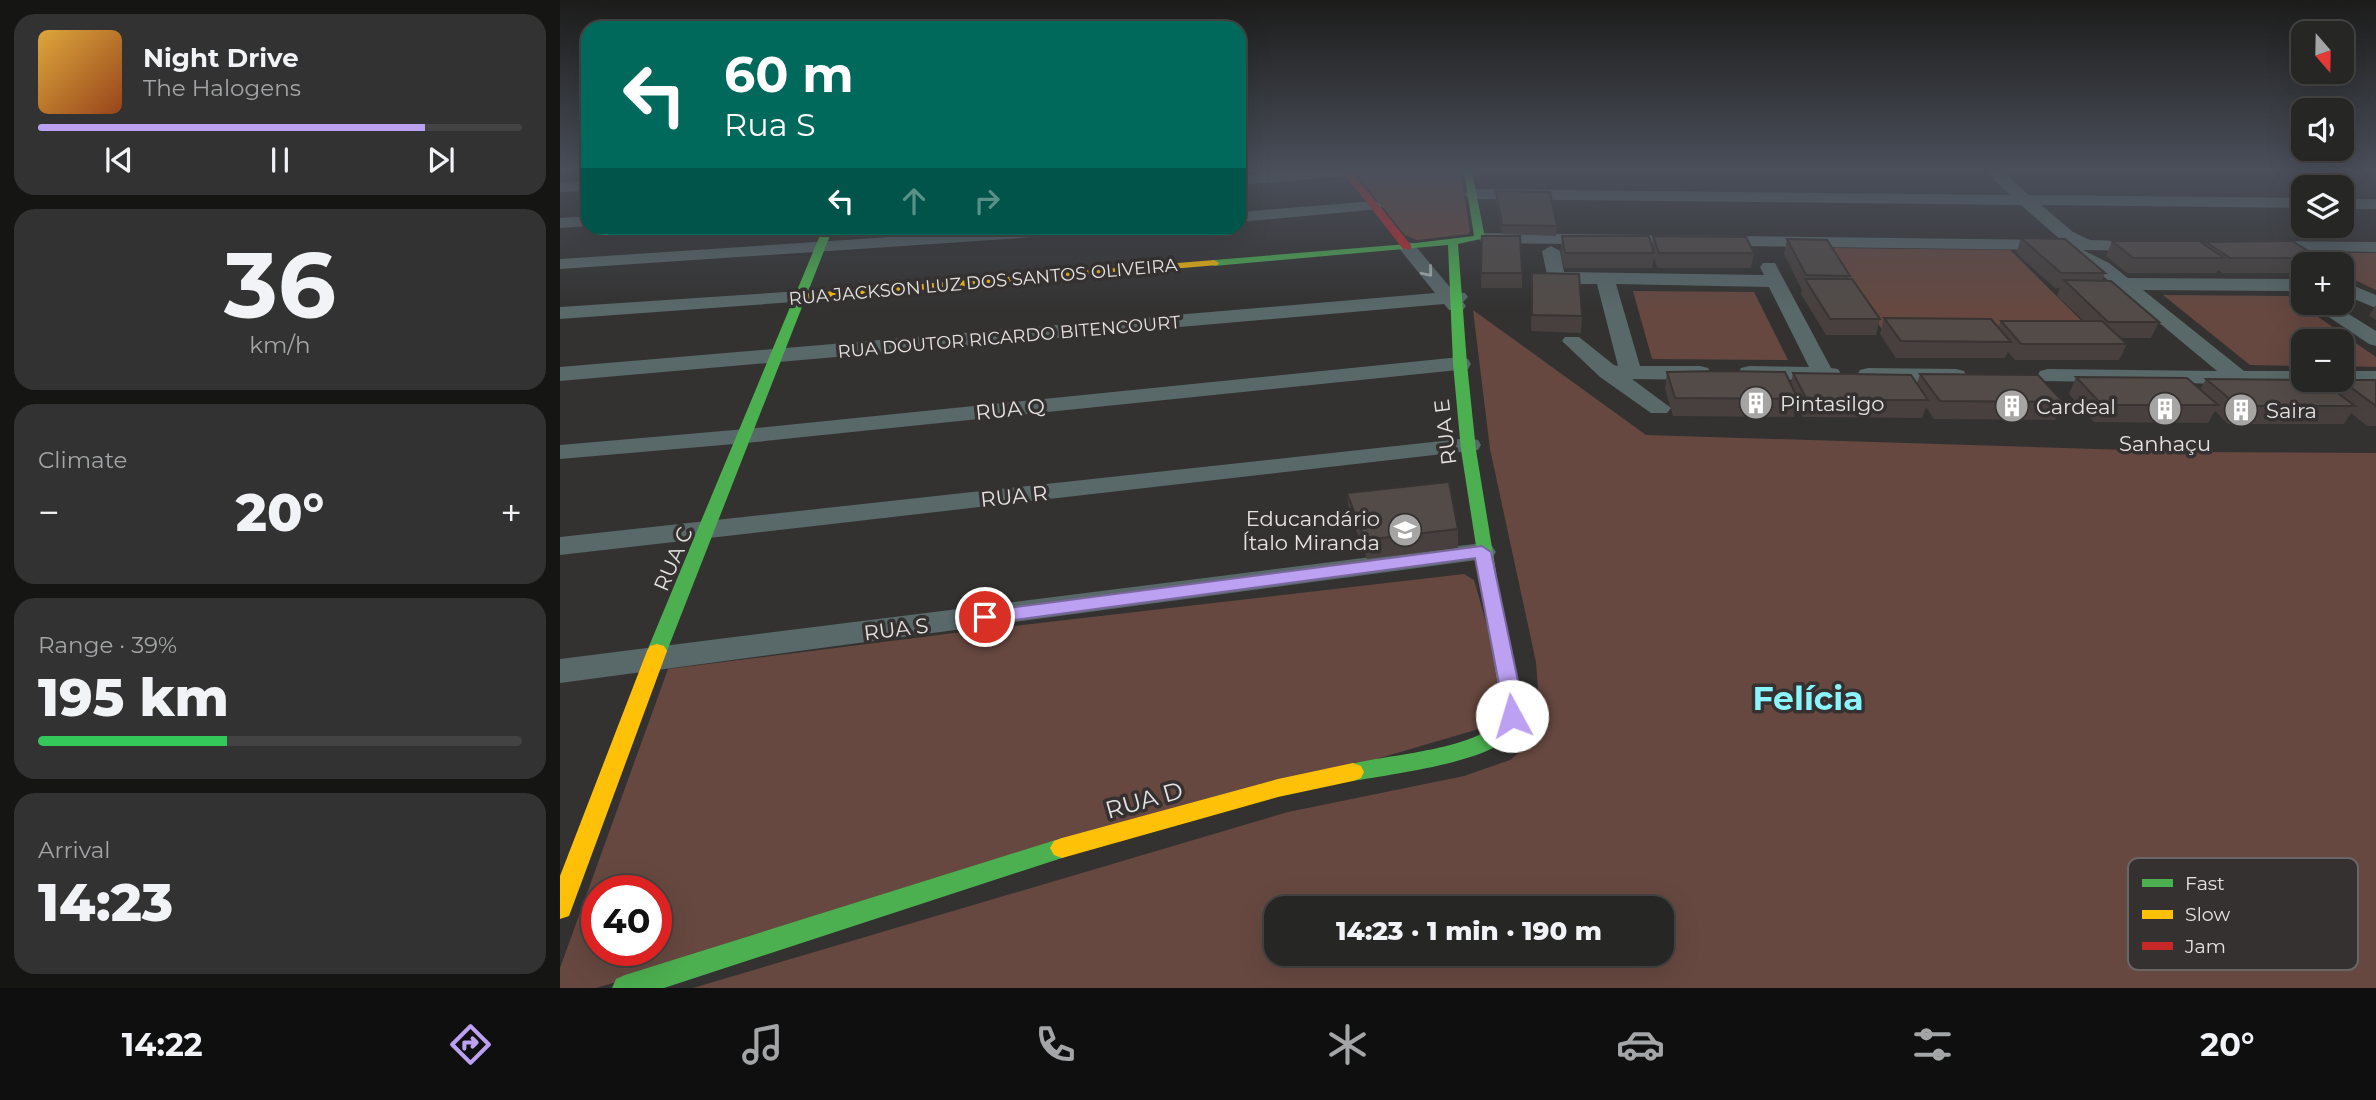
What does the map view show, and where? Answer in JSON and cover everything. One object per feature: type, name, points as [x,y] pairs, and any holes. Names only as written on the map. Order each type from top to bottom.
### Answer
[{"type":"street","points":[[1383,217],[1454,301]]},
{"type":"street","points":[[1476,217],[1480,238],[1748,243],[2065,241],[2087,245],[2166,246]]},
{"type":"street","points":[[2042,217],[2082,258],[2104,267],[2238,377]]},
{"type":"street","points":[[560,223],[581,222]]},
{"type":"street","name":"RUA C","points":[[560,908],[578,840],[746,436],[825,235]]},
{"type":"street","points":[[560,264],[998,235]]},
{"type":"street","name":"RUA JACKSON LUZ DOS SANTOS OLIVEIRA","points":[[560,313],[800,297],[1407,247],[1480,238]]},
{"type":"street","name":"RUA E","points":[[1453,242],[1454,301],[1482,552]]},
{"type":"street","points":[[1748,243],[1772,272],[1823,374]]},
{"type":"street","points":[[1769,243],[1775,257],[1772,272]]},
{"type":"street","points":[[2087,245],[2103,258],[2104,267]]},
{"type":"street","points":[[2246,246],[2376,247]]},
{"type":"street","points":[[1551,251],[1557,277],[1605,278],[1772,272]]},
{"type":"street","points":[[1605,278],[1631,372]]},
{"type":"street","points":[[2124,284],[2291,288]]},
{"type":"street","points":[[2354,292],[2376,302]]},
{"type":"street","name":"RUA DOUTOR RICARDO BITENCOURT","points":[[560,374],[1454,301]]},
{"type":"street","points":[[2337,315],[2376,340]]},
{"type":"street","points":[[1572,341],[1608,372],[1659,408]]},
{"type":"street","name":"RUA Q","points":[[560,452],[746,436],[1460,363]]},
{"type":"street","points":[[1608,372],[1981,376]]},
{"type":"street","points":[[2048,376],[2291,377]]},
{"type":"street","points":[[2354,378],[2376,378]]},
{"type":"street","name":"RUA R","points":[[560,546],[1469,445]]},
{"type":"street","name":"RUA S","points":[[560,671],[1482,552]]},
{"type":"street","name":"RUA D","points":[[625,988],[706,959],[1006,864],[1278,788],[1454,751],[1490,740],[1505,729],[1512,716],[1513,705],[1482,552]]},
{"type":"shaded area","points":[[1391,217],[1468,217],[1468,234],[1417,240],[1405,235]]},
{"type":"shaded area","points":[[1829,248],[2010,250],[2093,332],[1881,328]]},
{"type":"shaded area","points":[[2354,253],[2376,253],[2376,290],[2354,280]]},
{"type":"shaded area","points":[[1633,291],[1754,292],[1788,360],[1652,359]]},
{"type":"shaded area","points":[[2163,295],[2288,296],[2291,298],[2291,315],[2315,315],[2336,329],[2291,329],[2291,366],[2250,365]]},
{"type":"shaded area","points":[[1473,310],[1646,435],[2191,452],[2376,453],[2376,988],[693,988],[1288,812],[1464,776],[1510,760],[1532,742],[1540,716],[1536,662],[1490,449]]},
{"type":"shaded area","points":[[2354,342],[2376,357],[2376,367],[2354,366]]},
{"type":"shaded area","points":[[1464,574],[1474,580],[1510,706],[1489,726],[672,966],[672,875],[594,875],[668,669]]},
{"type":"shaded area","points":[[581,910],[581,966],[671,966],[596,988],[560,988],[560,968]]},
{"type":"building","points":[[1501,217],[1555,217],[1557,226],[1502,225]]},
{"type":"building","points":[[1482,236],[1520,236],[1522,273],[1481,273]]},
{"type":"building","points":[[1562,236],[1649,236],[1654,253],[1565,253]]},
{"type":"building","points":[[1653,236],[1746,237],[1754,253],[1659,253]]},
{"type":"building","points":[[2021,238],[2065,239],[2105,273],[2061,273]]},
{"type":"building","points":[[1787,239],[1827,240],[1850,276],[1806,275]]},
{"type":"building","points":[[2112,241],[2199,241],[2224,258],[2133,258]]},
{"type":"building","points":[[2292,241],[2310,252],[2291,252],[2291,258],[2230,258],[2206,242]]},
{"type":"building","points":[[1532,273],[1579,274],[1582,316],[1532,315]]},
{"type":"building","points":[[1805,279],[1852,279],[1880,319],[1830,319]]},
{"type":"building","points":[[2064,280],[2111,281],[2159,322],[2108,322]]},
{"type":"building","points":[[1884,318],[1991,319],[2011,342],[1901,341]]},
{"type":"building","points":[[2001,321],[2102,321],[2127,344],[2021,344]]},
{"type":"building","points":[[1667,372],[1785,372],[1798,399],[1675,398]]},
{"type":"building","points":[[1793,373],[1911,375],[1928,400],[1807,400]]},
{"type":"building","points":[[1920,374],[2038,375],[2063,402],[1940,401]]},
{"type":"building","points":[[2076,377],[2187,378],[2218,405],[2102,405]]},
{"type":"building","points":[[2206,379],[2291,380],[2291,392],[2336,392],[2355,406],[2238,406]]},
{"type":"building","points":[[2354,380],[2376,380],[2376,406],[2354,390]]},
{"type":"building","points":[[1449,482],[1458,529],[1365,540],[1347,493]]},
{"type":"traffic: fast","points":[[1214,263],[1407,247],[1480,238],[1476,217]]},
{"type":"traffic: fast","points":[[657,651],[825,235]]},
{"type":"traffic: fast","points":[[1353,772],[1433,757],[1475,745],[1504,730],[1512,715],[1513,705],[1488,578],[1468,450],[1453,242]]},
{"type":"traffic: fast","points":[[625,988],[1062,848]]},
{"type":"traffic: slow","points":[[800,297],[1214,263]]},
{"type":"traffic: slow","points":[[560,908],[657,651]]},
{"type":"traffic: slow","points":[[1062,848],[1278,788],[1353,772]]},
{"type":"traffic: jam","points":[[1383,217],[1407,247]]},
{"type":"place","name":"Pintasilgo","points":[[1756,403]]},
{"type":"place","name":"Cardeal","points":[[2012,406]]},
{"type":"place","name":"Sanhaçu","points":[[2165,409]]},
{"type":"place","name":"Saira","points":[[2241,410]]},
{"type":"place","name":"Educandário Ítalo Miranda","points":[[1405,530]]},
{"type":"district","name":"Felícia","points":[[1808,698]]},
{"type":"route","points":[[985,617],[1482,552],[1513,705],[1512,716]]}]
